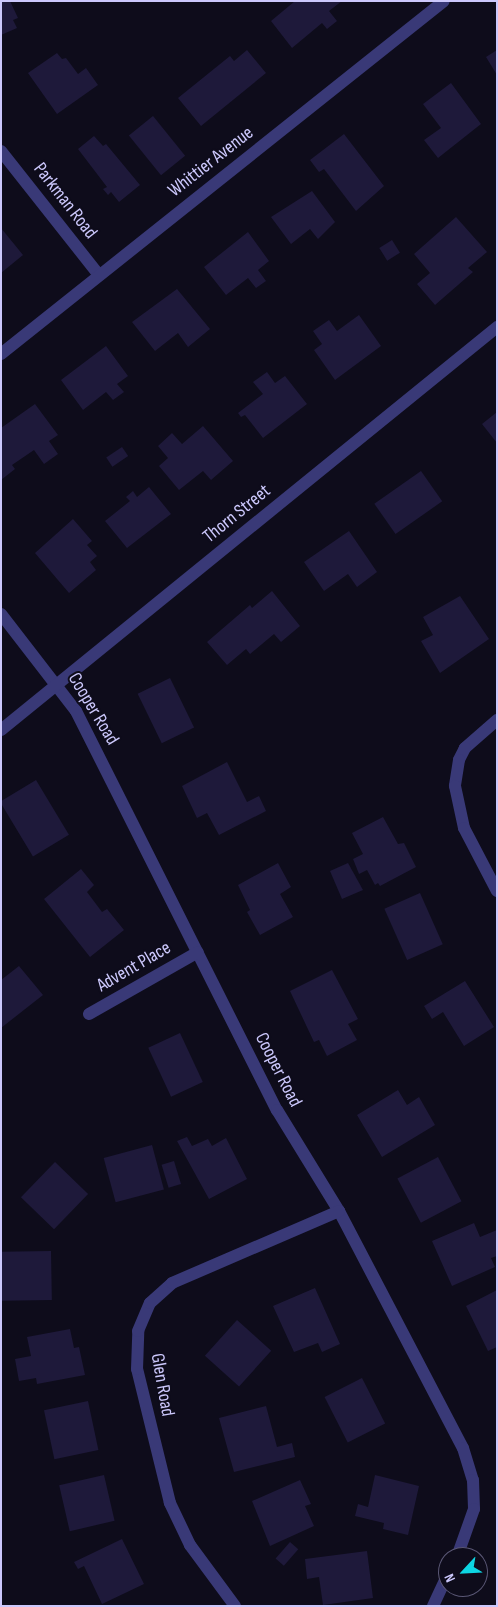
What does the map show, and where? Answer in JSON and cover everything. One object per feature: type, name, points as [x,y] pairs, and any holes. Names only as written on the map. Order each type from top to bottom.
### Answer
[{"type":"street","name":"Whittier Avenue","points":[[1,354],[444,1]]},
{"type":"street","name":"Parkman Road","points":[[1,151],[98,275]]},
{"type":"street","name":"Thorn Street","points":[[1,730],[497,327]]},
{"type":"street","name":"Cooper Road","points":[[1,614],[58,684],[76,711],[277,1110],[339,1211],[470,1464],[474,1509],[460,1547]]},
{"type":"street","points":[[497,720],[483,729],[465,748],[457,766],[455,786],[464,828],[497,891]]},
{"type":"street","name":"Advent Place","points":[[90,1014],[198,952]]},
{"type":"street","name":"Glen Road","points":[[236,1606],[190,1545],[170,1503],[137,1369],[138,1331],[150,1303],[172,1283],[339,1211]]},
{"type":"building","points":[[1,1],[10,1],[18,18],[13,20],[17,28],[1,35]]},
{"type":"building","points":[[295,1],[342,1],[329,11],[337,21],[327,29],[322,23],[292,48],[271,21]]},
{"type":"building","points":[[247,50],[266,73],[201,126],[178,98],[230,56],[234,61]]},
{"type":"building","points":[[497,50],[497,75],[486,57]]},
{"type":"building","points":[[57,53],[62,59],[66,58],[78,74],[86,68],[98,85],[57,114],[28,73]]},
{"type":"building","points":[[451,83],[481,124],[438,158],[424,140],[441,128],[423,104]]},
{"type":"building","points":[[153,116],[185,156],[161,175],[129,136]]},
{"type":"building","points":[[344,134],[384,186],[356,211],[324,169],[319,172],[310,160]]},
{"type":"building","points":[[94,136],[103,146],[106,144],[140,185],[119,202],[111,192],[108,195],[103,189],[107,187],[78,149]]},
{"type":"building","points":[[312,191],[335,222],[318,239],[310,229],[291,244],[271,217]]},
{"type":"building","points":[[456,217],[487,252],[468,268],[473,272],[435,305],[417,284],[430,273],[414,254]]},
{"type":"building","points":[[1,228],[23,255],[1,273]]},
{"type":"building","points":[[248,232],[269,261],[258,270],[266,281],[256,288],[248,278],[226,295],[204,267]]},
{"type":"building","points":[[392,240],[400,253],[387,261],[379,248]]},
{"type":"building","points":[[177,289],[210,329],[188,347],[178,333],[155,351],[132,322]]},
{"type":"building","points":[[359,315],[381,346],[335,380],[314,350],[322,344],[313,331],[329,320],[337,331]]},
{"type":"building","points":[[106,346],[128,376],[117,384],[124,392],[113,400],[106,392],[83,410],[61,380]]},
{"type":"building","points":[[267,372],[275,383],[285,376],[307,404],[263,438],[245,415],[241,417],[238,413],[263,394],[253,382]]},
{"type":"building","points":[[35,404],[58,435],[49,441],[58,454],[44,464],[34,450],[12,465],[15,469],[1,480],[1,428]]},
{"type":"building","points":[[497,412],[497,443],[482,424]]},
{"type":"building","points":[[203,426],[233,461],[211,480],[203,471],[179,490],[159,466],[168,458],[158,446],[172,433],[182,444]]},
{"type":"building","points":[[122,447],[128,456],[112,467],[106,458]]},
{"type":"building","points":[[421,471],[442,501],[396,534],[374,504]]},
{"type":"building","points":[[149,487],[171,514],[127,548],[105,521],[130,501],[126,497],[133,491],[137,497]]},
{"type":"building","points":[[73,519],[92,541],[87,545],[97,556],[90,562],[96,570],[69,593],[35,553]]},
{"type":"building","points":[[349,531],[377,572],[357,587],[348,574],[324,591],[304,562]]},
{"type":"building","points":[[272,591],[300,626],[281,642],[274,634],[250,654],[246,649],[227,665],[207,642],[250,605],[252,608]]},
{"type":"building","points":[[460,596],[489,639],[440,673],[421,641],[433,635],[423,617]]},
{"type":"building","points":[[170,678],[194,727],[162,743],[138,694]]},
{"type":"building","points":[[227,762],[247,802],[259,796],[266,811],[219,835],[207,813],[197,818],[182,786]]},
{"type":"building","points":[[36,780],[69,835],[33,856],[1,801]]},
{"type":"building","points":[[383,817],[398,844],[404,843],[416,867],[380,886],[378,883],[375,885],[367,870],[359,874],[353,859],[363,854],[352,833]]},
{"type":"building","points":[[278,863],[291,887],[280,894],[293,917],[260,935],[247,912],[250,910],[238,885]]},
{"type":"building","points":[[348,863],[363,890],[342,899],[330,871]]},
{"type":"building","points":[[81,869],[94,885],[87,892],[102,912],[107,909],[124,930],[90,957],[44,899]]},
{"type":"building","points":[[420,893],[443,944],[407,960],[384,909]]},
{"type":"building","points":[[19,966],[43,995],[1,1028],[1,980]]},
{"type":"building","points":[[332,970],[358,1019],[348,1024],[357,1040],[327,1056],[319,1040],[314,1042],[290,991]]},
{"type":"building","points":[[465,981],[494,1027],[464,1046],[443,1012],[432,1019],[424,1006]]},
{"type":"building","points":[[180,1033],[203,1082],[171,1097],[148,1048]]},
{"type":"building","points":[[398,1090],[407,1105],[419,1097],[435,1125],[382,1157],[357,1115]]},
{"type":"building","points":[[187,1137],[192,1146],[208,1139],[212,1146],[226,1138],[247,1179],[209,1199],[177,1141]]},
{"type":"building","points":[[152,1145],[164,1189],[116,1202],[104,1158]]},
{"type":"building","points":[[438,1157],[461,1201],[421,1223],[397,1179]]},
{"type":"building","points":[[174,1161],[181,1184],[169,1188],[162,1165]]},
{"type":"building","points":[[55,1162],[88,1194],[54,1229],[21,1197]]},
{"type":"building","points":[[474,1223],[480,1237],[497,1230],[497,1256],[491,1258],[495,1267],[452,1286],[432,1241]]},
{"type":"building","points":[[51,1251],[52,1300],[2,1301],[1,1252]]},
{"type":"building","points":[[315,1288],[340,1344],[322,1352],[318,1343],[294,1352],[273,1306]]},
{"type":"building","points":[[497,1290],[497,1347],[488,1351],[466,1306]]},
{"type":"building","points":[[237,1320],[271,1351],[239,1386],[205,1356]]},
{"type":"building","points":[[70,1329],[74,1348],[79,1347],[85,1375],[37,1384],[36,1378],[19,1381],[15,1359],[31,1356],[27,1337]]},
{"type":"building","points":[[362,1378],[385,1423],[348,1443],[325,1397]]},
{"type":"building","points":[[88,1401],[98,1450],[54,1459],[44,1410]]},
{"type":"building","points":[[266,1406],[277,1447],[292,1443],[295,1457],[234,1472],[219,1418]]},
{"type":"building","points":[[104,1475],[115,1521],[70,1531],[59,1485]]},
{"type":"building","points":[[375,1475],[419,1486],[408,1535],[383,1529],[384,1523],[355,1516],[358,1504],[368,1507]]},
{"type":"building","points":[[300,1480],[311,1504],[305,1506],[314,1526],[270,1546],[252,1501]]},
{"type":"building","points":[[122,1539],[144,1584],[102,1604],[84,1566],[78,1569],[74,1562]]},
{"type":"building","points":[[290,1542],[298,1549],[284,1566],[276,1559]]},
{"type":"building","points":[[367,1551],[373,1598],[323,1605],[319,1577],[307,1579],[305,1559]]}]
